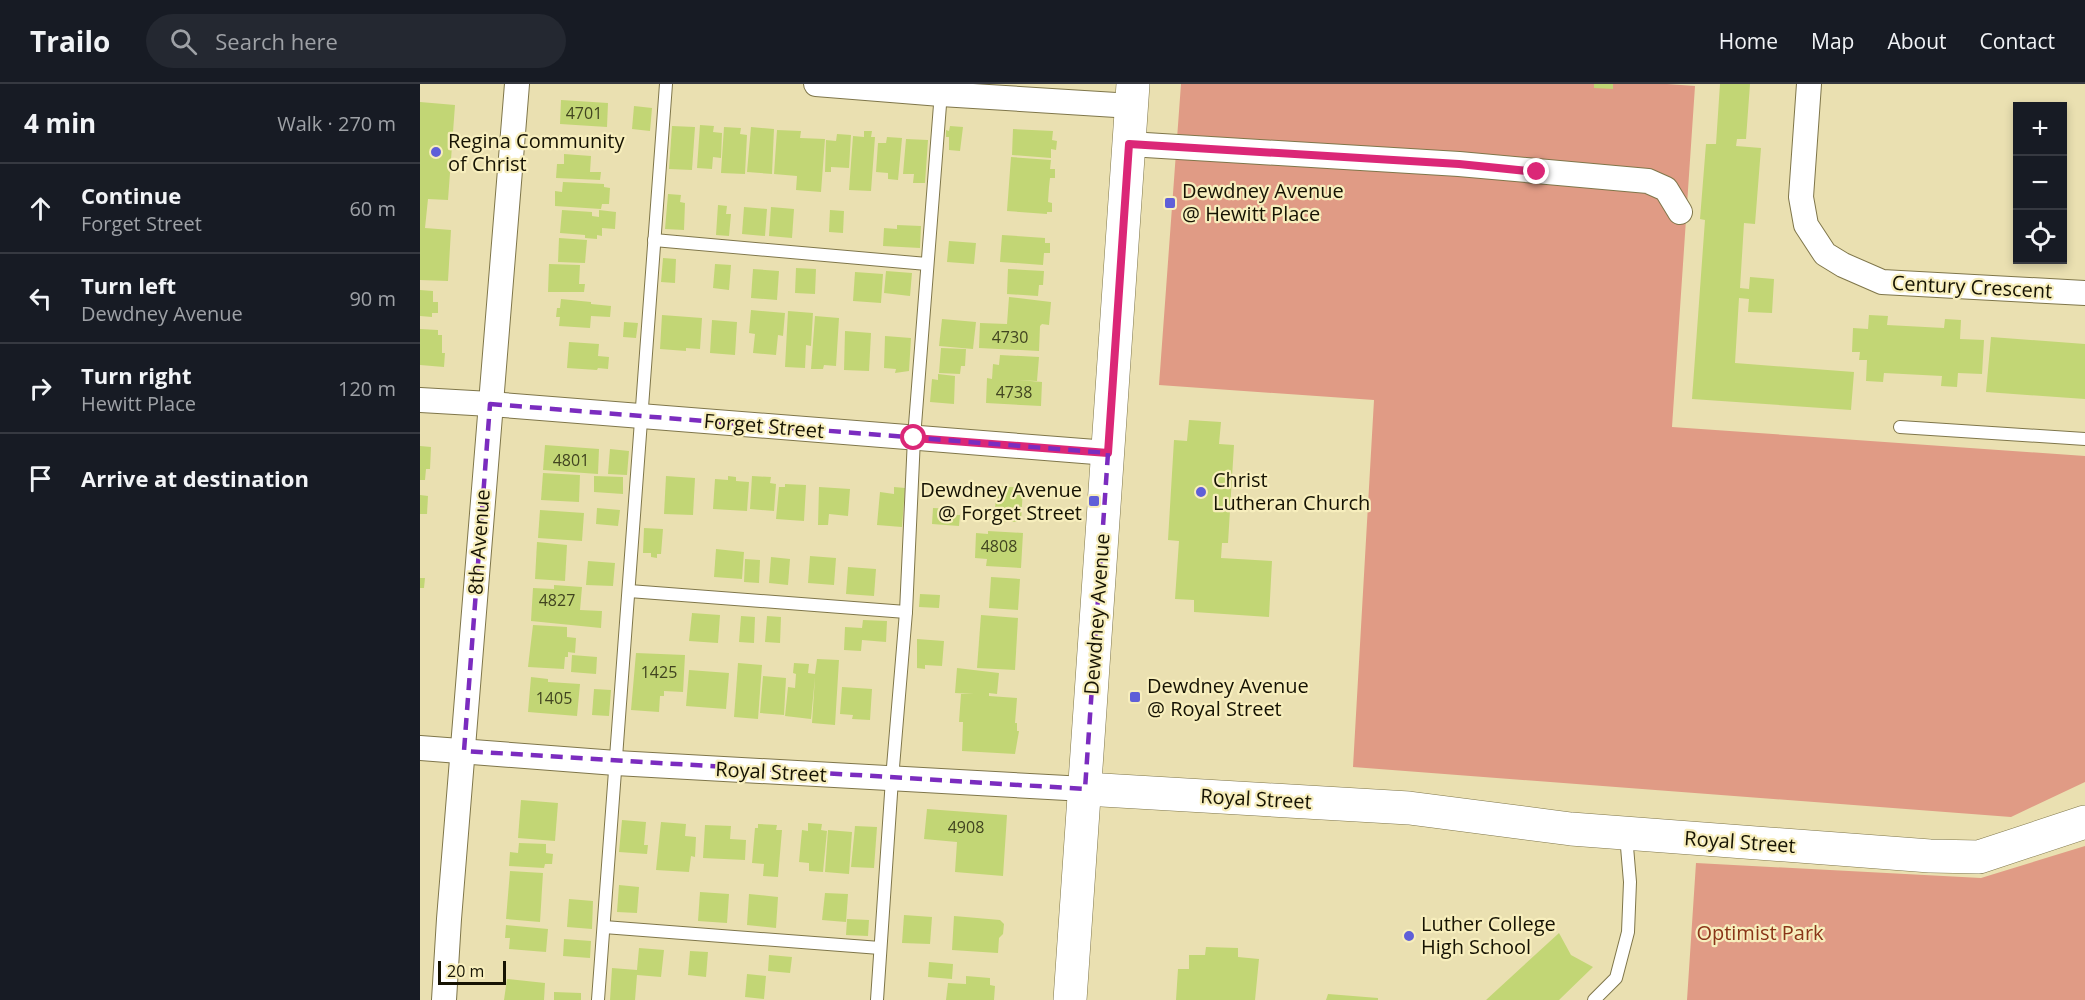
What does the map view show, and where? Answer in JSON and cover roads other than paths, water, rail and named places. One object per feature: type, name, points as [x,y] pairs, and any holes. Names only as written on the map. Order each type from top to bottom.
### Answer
[{"type":"street","name":"8th Avenue","points":[[444,1000],[516,84]]},
{"type":"street","points":[[816,84],[1133,95]]},
{"type":"street","name":"Century Crescent","points":[[1809,84],[1801,197],[1806,225],[1825,254],[1843,265],[1882,282],[2085,293]]},
{"type":"street","name":"Dewdney Avenue","points":[[1070,1000],[1133,95]]},
{"type":"street","points":[[1129,144],[1459,164],[1648,181],[1665,189],[1680,212]]},
{"type":"street","name":"Forget Street","points":[[420,400],[1108,453]]},
{"type":"street","name":"Royal Street","points":[[420,748],[616,763],[1409,808],[1571,829],[1918,855],[1979,857],[2085,822]]},
{"type":"lane","points":[[598,1000],[666,84]]},
{"type":"lane","points":[[877,1000],[906,612],[914,438],[941,89]]},
{"type":"lane","points":[[654,240],[927,264]]},
{"type":"lane","points":[[1900,427],[2085,439]]},
{"type":"lane","points":[[629,591],[906,612]]},
{"type":"lane","points":[[1594,1000],[1616,978],[1628,932],[1630,882],[1626,833]]},
{"type":"lane","points":[[604,927],[880,948]]},
{"type":"place","name":"Regina Community of Christ","points":[[436,152]]},
{"type":"place","name":"Dewdney Avenue @ Hewitt Place","points":[[1170,203]]},
{"type":"place","name":"Christ Lutheran Church","points":[[1201,492]]},
{"type":"place","name":"Dewdney Avenue @ Forget Street","points":[[1094,501]]},
{"type":"place","name":"Dewdney Avenue @ Royal Street","points":[[1135,697]]},
{"type":"place","name":"Luther College High School","points":[[1409,936]]},
{"type":"park label","name":"Optimist Park","points":[[1760,933]]}]
